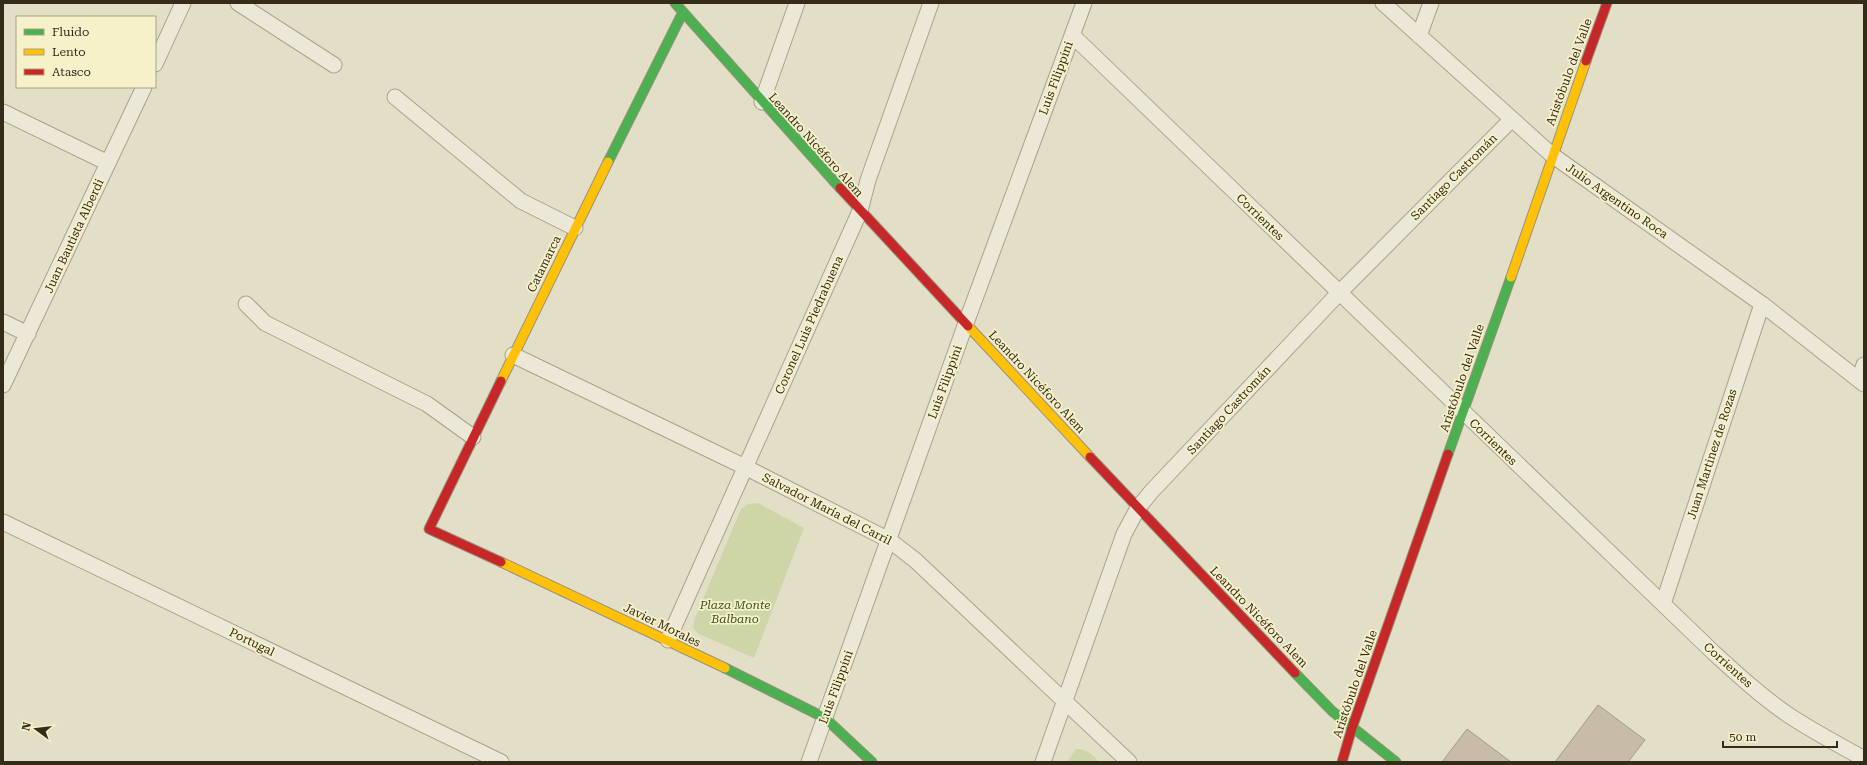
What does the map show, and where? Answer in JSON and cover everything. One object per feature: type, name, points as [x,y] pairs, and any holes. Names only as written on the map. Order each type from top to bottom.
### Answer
[{"type":"street","points":[[156,62],[183,3]]},
{"type":"street","points":[[238,3],[334,65]]},
{"type":"street","name":"Leandro Nicéforo Alem","points":[[675,3],[860,211],[1138,508],[1332,711],[1396,762]]},
{"type":"street","points":[[762,102],[797,3]]},
{"type":"street","name":"Coronel Luis Piedrabuena","points":[[668,640],[860,211],[868,180],[931,3]]},
{"type":"street","name":"Luis Filippini","points":[[809,762],[966,323],[1084,3]]},
{"type":"street","name":"Julio Argentino Roca","points":[[1383,3],[1552,155],[1762,304],[1861,382]]},
{"type":"street","points":[[1419,36],[1431,3]]},
{"type":"street","name":"Aristóbulo del Valle","points":[[1342,762],[1352,728],[1606,3]]},
{"type":"street","name":"Catamarca","points":[[429,529],[575,228],[683,12]]},
{"type":"street","name":"Corrientes","points":[[1072,35],[1463,413],[1663,604],[1765,698],[1806,726],[1864,759]]},
{"type":"street","name":"Juan Bautista Alberdi","points":[[3,385],[144,88]]},
{"type":"street","points":[[395,97],[521,201],[575,228]]},
{"type":"street","points":[[3,112],[108,163]]},
{"type":"street","name":"Santiago Castromán","points":[[1043,762],[1124,534],[1138,508],[1151,492],[1339,293],[1512,119]]},
{"type":"street","points":[[246,304],[265,323],[427,404],[474,437]]},
{"type":"street","name":"Juan Martinez de Rozas","points":[[1663,604],[1762,304]]},
{"type":"street","points":[[3,322],[28,334]]},
{"type":"street","name":"Salvador María del Carril","points":[[513,356],[745,467],[889,540],[915,560],[1129,762]]},
{"type":"street","points":[[1861,382],[1864,366]]},
{"type":"street","name":"Portugal","points":[[3,522],[501,762]]},
{"type":"street","name":"Javier Morales","points":[[429,529],[668,640],[825,718],[872,762]]},
{"type":"green space","name":"Plaza Monte Balbano","points":[[758,503],[804,528],[754,658],[699,634],[693,628],[695,618],[741,509],[748,504]]},
{"type":"green space","points":[[1076,749],[1089,752],[1099,762],[1067,762]]},
{"type":"building","points":[[1598,705],[1645,740],[1628,762],[1555,762]]},
{"type":"building","points":[[1467,729],[1511,762],[1442,762]]},
{"type":"traffic: fast","points":[[675,3],[840,188]]},
{"type":"traffic: fast","points":[[608,162],[683,12]]},
{"type":"traffic: fast","points":[[1448,454],[1511,277]]},
{"type":"traffic: fast","points":[[725,668],[825,718],[872,762]]},
{"type":"traffic: fast","points":[[1295,673],[1332,711],[1396,762]]},
{"type":"traffic: slow","points":[[1511,277],[1586,61]]},
{"type":"traffic: slow","points":[[501,381],[608,162]]},
{"type":"traffic: slow","points":[[968,326],[1090,457]]},
{"type":"traffic: slow","points":[[501,562],[725,668]]},
{"type":"traffic: jam","points":[[1586,61],[1607,3]]},
{"type":"traffic: jam","points":[[840,188],[968,326]]},
{"type":"traffic: jam","points":[[501,381],[429,529],[501,562]]},
{"type":"traffic: jam","points":[[1342,762],[1352,728],[1448,454]]},
{"type":"traffic: jam","points":[[1090,457],[1295,673]]}]
